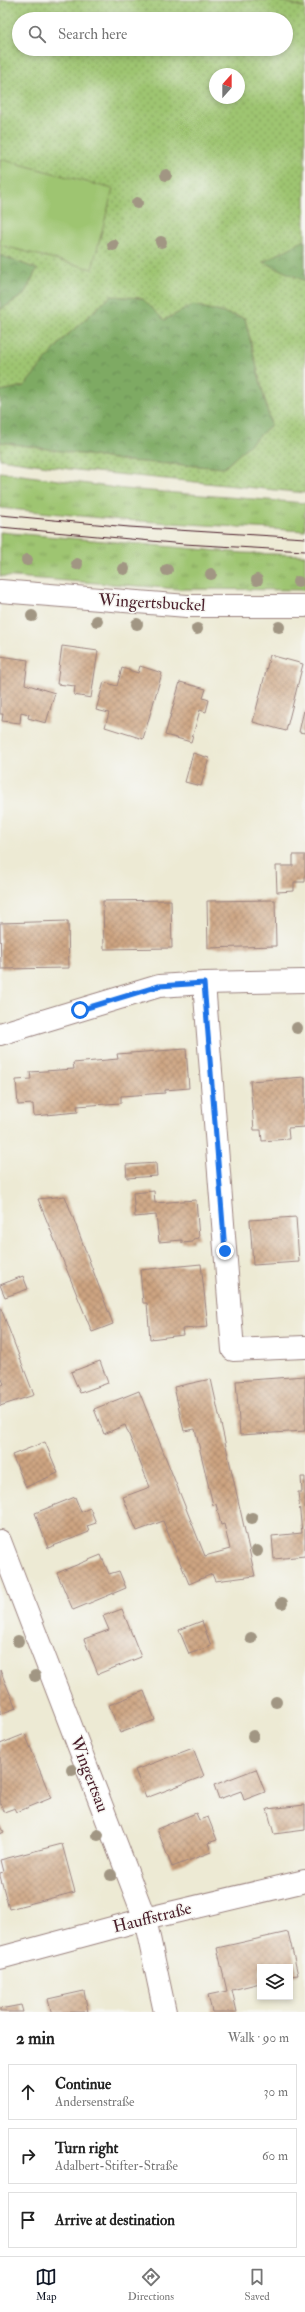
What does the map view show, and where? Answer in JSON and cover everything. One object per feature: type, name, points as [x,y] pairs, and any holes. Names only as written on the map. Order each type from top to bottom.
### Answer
[{"type":"street","name":"Wingertsbuckel","points":[[0,591],[186,606],[305,606]]},
{"type":"street","points":[[0,1034],[159,986],[204,983],[305,981]]},
{"type":"street","points":[[204,983],[233,1350],[305,1347]]},
{"type":"street","name":"Wingertsau","points":[[0,1541],[145,1919],[166,2012]]},
{"type":"street","name":"Hauffstraße","points":[[0,1958],[145,1919],[305,1880]]},
{"type":"green space","points":[[0,0],[278,0],[305,8],[305,240],[263,262],[305,281],[305,493],[76,470],[0,459],[0,442],[127,461],[224,468],[271,425],[245,318],[193,305],[164,320],[142,298],[111,296],[64,338],[24,386],[0,391],[0,310],[24,295],[37,269],[0,255]]},
{"type":"green space","points":[[278,0],[305,0],[305,8]]},
{"type":"green space","points":[[0,159],[113,189],[92,269],[0,245]]},
{"type":"green space","points":[[305,240],[305,281],[262,262]]},
{"type":"green space","points":[[0,255],[37,269],[24,295],[0,310]]},
{"type":"green space","points":[[111,296],[142,298],[164,320],[193,305],[245,318],[271,425],[224,468],[127,461],[0,442],[0,391],[24,386],[64,338]]},
{"type":"green space","points":[[0,472],[125,489],[305,503],[305,531],[122,520],[0,508]]},
{"type":"green space","points":[[0,532],[243,553],[305,555],[305,590],[180,589],[0,576]]},
{"type":"building","points":[[62,646],[98,651],[91,698],[74,695],[75,686],[57,684]]},
{"type":"building","points":[[270,655],[303,664],[286,731],[253,722]]},
{"type":"building","points":[[0,656],[28,660],[25,684],[55,693],[46,723],[28,718],[29,714],[21,712],[20,723],[2,721],[3,714],[0,714]]},
{"type":"building","points":[[140,666],[162,673],[143,739],[105,727],[109,713],[96,710],[104,682],[117,686],[122,668],[138,673]]},
{"type":"building","points":[[180,682],[206,689],[203,698],[209,700],[206,712],[200,710],[191,742],[165,735]]},
{"type":"building","points":[[305,710],[305,733],[299,732]]},
{"type":"building","points":[[193,753],[209,758],[201,786],[185,782]]},
{"type":"building","points":[[293,855],[305,855],[305,882],[294,882],[294,891],[277,892],[276,866],[293,866]]},
{"type":"building","points":[[171,900],[172,948],[104,949],[103,901]]},
{"type":"building","points":[[275,900],[276,946],[208,948],[207,901]]},
{"type":"building","points":[[68,921],[69,968],[1,969],[0,923]]},
{"type":"building","points":[[186,1049],[189,1088],[165,1090],[165,1093],[121,1096],[121,1103],[77,1106],[78,1112],[34,1116],[33,1104],[18,1105],[16,1080],[31,1079],[30,1072],[74,1069],[73,1063],[118,1059],[117,1054]]},
{"type":"building","points":[[305,1077],[305,1127],[288,1128],[289,1139],[262,1141],[261,1130],[254,1130],[250,1081]]},
{"type":"building","points":[[156,1163],[157,1176],[127,1178],[126,1165]]},
{"type":"building","points":[[154,1191],[155,1203],[196,1200],[199,1238],[193,1239],[193,1242],[182,1243],[182,1240],[159,1242],[156,1215],[135,1217],[133,1193]]},
{"type":"building","points":[[65,1196],[113,1324],[92,1332],[38,1199]]},
{"type":"building","points":[[296,1217],[299,1262],[253,1265],[250,1220]]},
{"type":"building","points":[[201,1264],[208,1327],[182,1329],[183,1335],[150,1339],[147,1303],[143,1303],[140,1270]]},
{"type":"building","points":[[23,1276],[28,1289],[5,1297],[0,1285]]},
{"type":"building","points":[[0,1306],[34,1395],[0,1406],[0,1386],[4,1384],[0,1375]]},
{"type":"building","points":[[100,1361],[108,1383],[80,1393],[71,1372]]},
{"type":"building","points":[[305,1376],[305,1431],[240,1435],[236,1381]]},
{"type":"building","points":[[211,1379],[255,1576],[215,1581],[212,1574],[189,1584],[163,1521],[137,1531],[123,1497],[150,1487],[125,1425],[104,1434],[94,1409],[139,1391],[205,1556],[230,1549],[224,1524],[221,1525],[216,1504],[213,1505],[195,1429],[184,1431],[174,1387]]},
{"type":"building","points":[[45,1442],[58,1473],[26,1487],[12,1455]]},
{"type":"building","points":[[301,1477],[305,1477],[305,1556],[274,1559],[272,1536],[302,1533],[298,1492],[302,1492]]},
{"type":"building","points":[[75,1497],[81,1512],[90,1508],[96,1523],[87,1526],[89,1532],[48,1548],[35,1513]]},
{"type":"building","points":[[101,1555],[109,1574],[119,1571],[126,1588],[73,1610],[57,1573]]},
{"type":"building","points":[[122,1609],[141,1657],[98,1674],[84,1639],[109,1630],[103,1616]]},
{"type":"building","points":[[202,1621],[211,1646],[189,1654],[179,1630]]},
{"type":"building","points":[[0,1670],[16,1708],[0,1714]]},
{"type":"building","points":[[144,1691],[155,1720],[120,1733],[109,1705]]},
{"type":"building","points":[[25,1734],[51,1798],[17,1812],[15,1808],[4,1812],[0,1803],[0,1744]]},
{"type":"building","points":[[193,1748],[204,1776],[146,1798],[135,1770]]},
{"type":"building","points":[[256,1769],[265,1792],[244,1800],[241,1791],[219,1799],[214,1785]]},
{"type":"building","points":[[305,1805],[305,1830],[274,1834],[267,1809]]},
{"type":"building","points":[[196,1813],[199,1820],[208,1817],[217,1840],[208,1843],[211,1852],[172,1867],[157,1829]]},
{"type":"building","points":[[0,1824],[4,1832],[0,1834]]},
{"type":"building","points":[[62,1844],[75,1892],[9,1909],[0,1876],[0,1873],[3,1872],[0,1860]]},
{"type":"building","points":[[288,1932],[298,1975],[293,1976],[293,1964],[257,1964],[257,1984],[232,1990],[237,2012],[212,2012],[208,1995],[227,1991],[217,1948]]},
{"type":"building","points":[[84,1991],[88,2012],[51,2012],[48,1999]]},
{"type":"building","points":[[21,2005],[23,2012],[0,2012],[0,2009]]},
{"type":"tram line","points":[[0,515],[129,527],[305,538]]},
{"type":"tram line","points":[[0,527],[184,544],[305,551]]},
{"type":"route","points":[[80,1010],[159,986],[204,983],[225,1251]]}]
